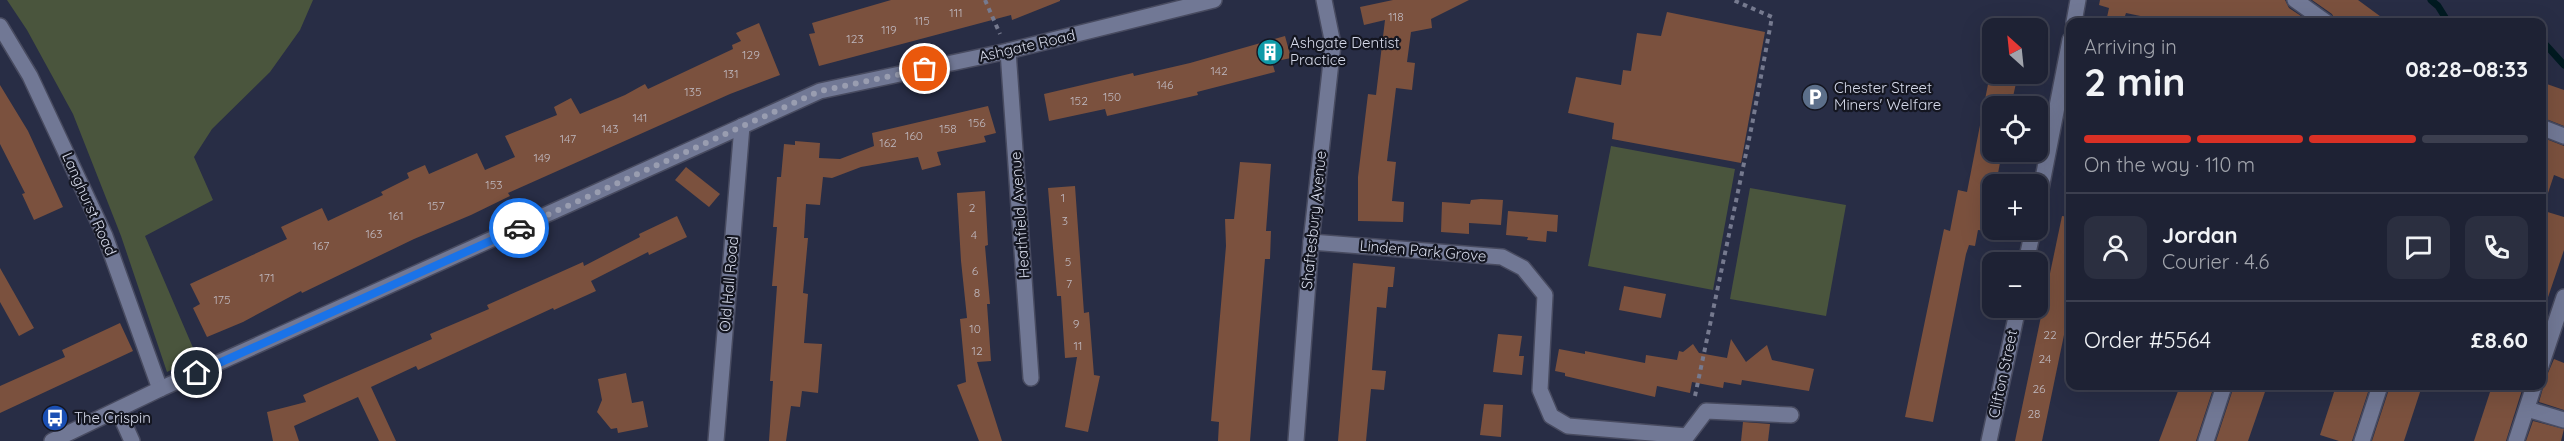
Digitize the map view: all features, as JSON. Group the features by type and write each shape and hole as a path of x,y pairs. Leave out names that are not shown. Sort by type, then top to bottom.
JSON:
{"street":[{"name":"Ashgate Road","path":"52,441 160,389 820,91 1008,51 1214,0"},
{"name":"Shaftesbury Avenue","path":"1296,441 1311,242 1333,44 1324,0"},
{"path":"2075,18 2078,0"},
{"path":"2295,0 2320,18"},
{"name":"Langhurst Road","path":"0,26 30,76 105,236 160,389"},
{"name":"Heathfield Avenue","path":"1008,51 1031,378"},
{"path":"2044,174 2066,60"},
{"name":"Old Hall Road","path":"716,441 742,126"},
{"path":"2546,129 2564,136"},
{"name":"Linden Park Grove","path":"1311,242 1502,257 1523,268 1545,295 1540,390 1551,416 1568,426 1687,436 1706,411 1791,415"},
{"path":"2546,351 2564,297"},
{"name":"Clifton Street","path":"1989,441 2016,318"},
{"path":"2206,441 2223,390"},
{"path":"2362,441 2379,390"},
{"path":"2516,441 2534,390"},
{"path":"2527,409 2564,420"},
{"path":"118,410 132,441"}],"path":[{"path":"985,0 1008,51"},
{"path":"1694,401 1752,125 1772,17 1732,0"}],"green space":[{"path":"7,0 313,0 300,30 270,72 212,129 194,157 213,200 145,236 197,357 167,372 121,236 73,114 27,30"},
{"path":"1611,146 1735,169 1713,290 1588,266"},
{"path":"1750,188 1846,205 1826,316 1730,299"}],"building":[{"path":"891,0 1060,1 1012,20 1011,15 819,66 809,34 815,33 812,23"},
{"path":"1393,0 1469,0 1431,19 1432,28 1411,32 1407,62 1415,63 1412,90 1396,88 1387,161 1396,162 1392,201 1404,202 1403,222 1358,221 1358,177 1368,94 1376,95 1385,20 1364,25 1360,7"},
{"path":"2100,0 2285,0 2289,8 2304,18 2150,18 2126,13 2124,18 2107,18 2109,8 2099,5"},
{"path":"2312,0 2358,0 2383,18 2334,18 2332,14"},
{"path":"1667,12 1765,32 1741,163 1612,139 1614,123 1568,113 1576,77 1621,85 1623,70 1631,71 1637,33 1661,36"},
{"path":"759,23 780,75 730,94 508,193 510,196 471,215 414,239 302,293 301,291 243,322 207,337 193,308 200,304 190,284 287,239 281,227 322,208 328,221 383,195 381,192 409,178 407,173 425,165 429,174 477,153 485,170 515,157 505,136 557,115 554,107 571,98 580,114 645,84 648,89 733,49 732,45 741,41 736,33"},
{"path":"1285,36 1291,58 1272,62 1275,72 1197,92 1198,95 1107,116 1105,109 1049,121 1044,94 1133,73 1134,76 1190,63"},
{"path":"1988,84 2016,84 2013,96 1986,96"},
{"path":"2546,84 2564,90 2564,126 2546,119"},
{"path":"0,85 28,131 63,207 34,220 22,194 25,193 0,144"},
{"path":"988,106 996,133 984,136 986,142 937,152 941,165 922,170 918,157 861,167 832,178 823,177 820,205 806,204 804,238 808,238 803,293 808,294 804,343 822,344 818,393 802,391 800,407 791,406 786,441 769,441 773,381 770,381 777,286 772,286 777,227 773,227 777,177 781,177 784,144 795,145 795,141 820,143 819,158 840,159 874,146 872,133"},
{"path":"1982,115 1982,162 2000,162 1998,174 1982,174 1982,230 1978,230 1975,246 1969,245 1966,254 1933,422 1905,417 1944,229 1950,231 1958,190 1967,192"},
{"path":"2546,139 2564,146 2564,179 2554,175 2546,199"},
{"path":"1240,162 1271,164 1266,231 1271,231 1270,259 1265,259 1250,441 1218,441 1219,422 1211,421 1226,246 1225,219 1234,219"},
{"path":"686,167 720,194 709,207 675,180"},
{"path":"1075,186 1084,313 1089,312 1094,375 1100,376 1088,432 1065,427 1077,357 1065,358 1061,296 1057,296 1048,188"},
{"path":"985,191 988,245 985,246 990,304 987,304 991,361 977,362 1002,441 979,441 957,385 966,382 960,319 967,318 957,193"},
{"path":"1471,200 1503,200 1501,225 1469,223 1469,234 1441,232 1442,202 1470,204"},
{"path":"1508,211 1558,215 1557,232 1547,231 1546,242 1527,240 1528,237 1506,235"},
{"path":"2546,212 2564,217 2564,250 2546,303"},
{"path":"677,216 687,237 649,255 648,252 591,281 596,291 554,310 553,308 418,370 416,366 371,387 396,441 379,441 358,397 294,426 299,441 273,441 267,412 306,402 303,395 432,339 430,334 489,309 487,305 583,262 584,266 640,237 639,234"},
{"path":"2062,216 2066,216 2066,325 2042,441 2015,441 2041,318 2048,318 2048,283"},
{"path":"1353,263 1395,267 1393,287 1388,287 1386,308 1377,307 1372,370 1386,371 1384,390 1371,389 1366,441 1338,441"},
{"path":"0,268 34,328 19,336 0,302"},
{"path":"1624,286 1666,294 1661,318 1619,310"},
{"path":"120,323 133,351 0,413 0,386 65,357 62,350"},
{"path":"1498,334 1522,336 1519,356 1524,356 1522,375 1493,372"},
{"path":"1731,339 1746,362 1767,345 1772,360 1814,369 1809,391 1742,380 1741,385 1724,382 1723,388 1692,382 1690,393 1657,386 1655,397 1565,376 1565,373 1555,371 1559,349 1585,354 1585,351 1645,363 1646,355 1677,360 1679,351 1683,352 1693,344 1699,353 1727,358"},
{"path":"2554,359 2564,363 2564,410 2539,402 2542,390 2546,390 2546,374"},
{"path":"626,373 632,403 643,401 648,427 618,433 617,428 611,429 597,412 602,400 598,379"},
{"path":"2178,390 2213,390 2196,441 2159,441"},
{"path":"2233,390 2266,390 2248,441 2216,441"},
{"path":"2335,390 2369,390 2352,441 2339,441 2320,435"},
{"path":"2389,390 2421,390 2404,441 2372,441"},
{"path":"2491,390 2522,390 2506,441 2474,441"},
{"path":"1484,404 1503,405 1501,437 1480,435"},
{"path":"2533,421 2564,429 2561,441 2526,441"},
{"path":"1743,422 1770,424 1768,441 1741,441"}],"waterway":[{"path":"2431,0 2446,18"},
{"path":"2546,45 2564,65"}],"way so far":[{"path":"519,228 820,91 925,69"}],"place":[{"name":"Ashgate Dentist Practice","path":"1270,52"},
{"name":"Chester Street Miners' Welfare","path":"1815,97"},
{"name":"The Crispin","path":"55,418"}],"route":[{"path":"197,373 519,228"}]}
